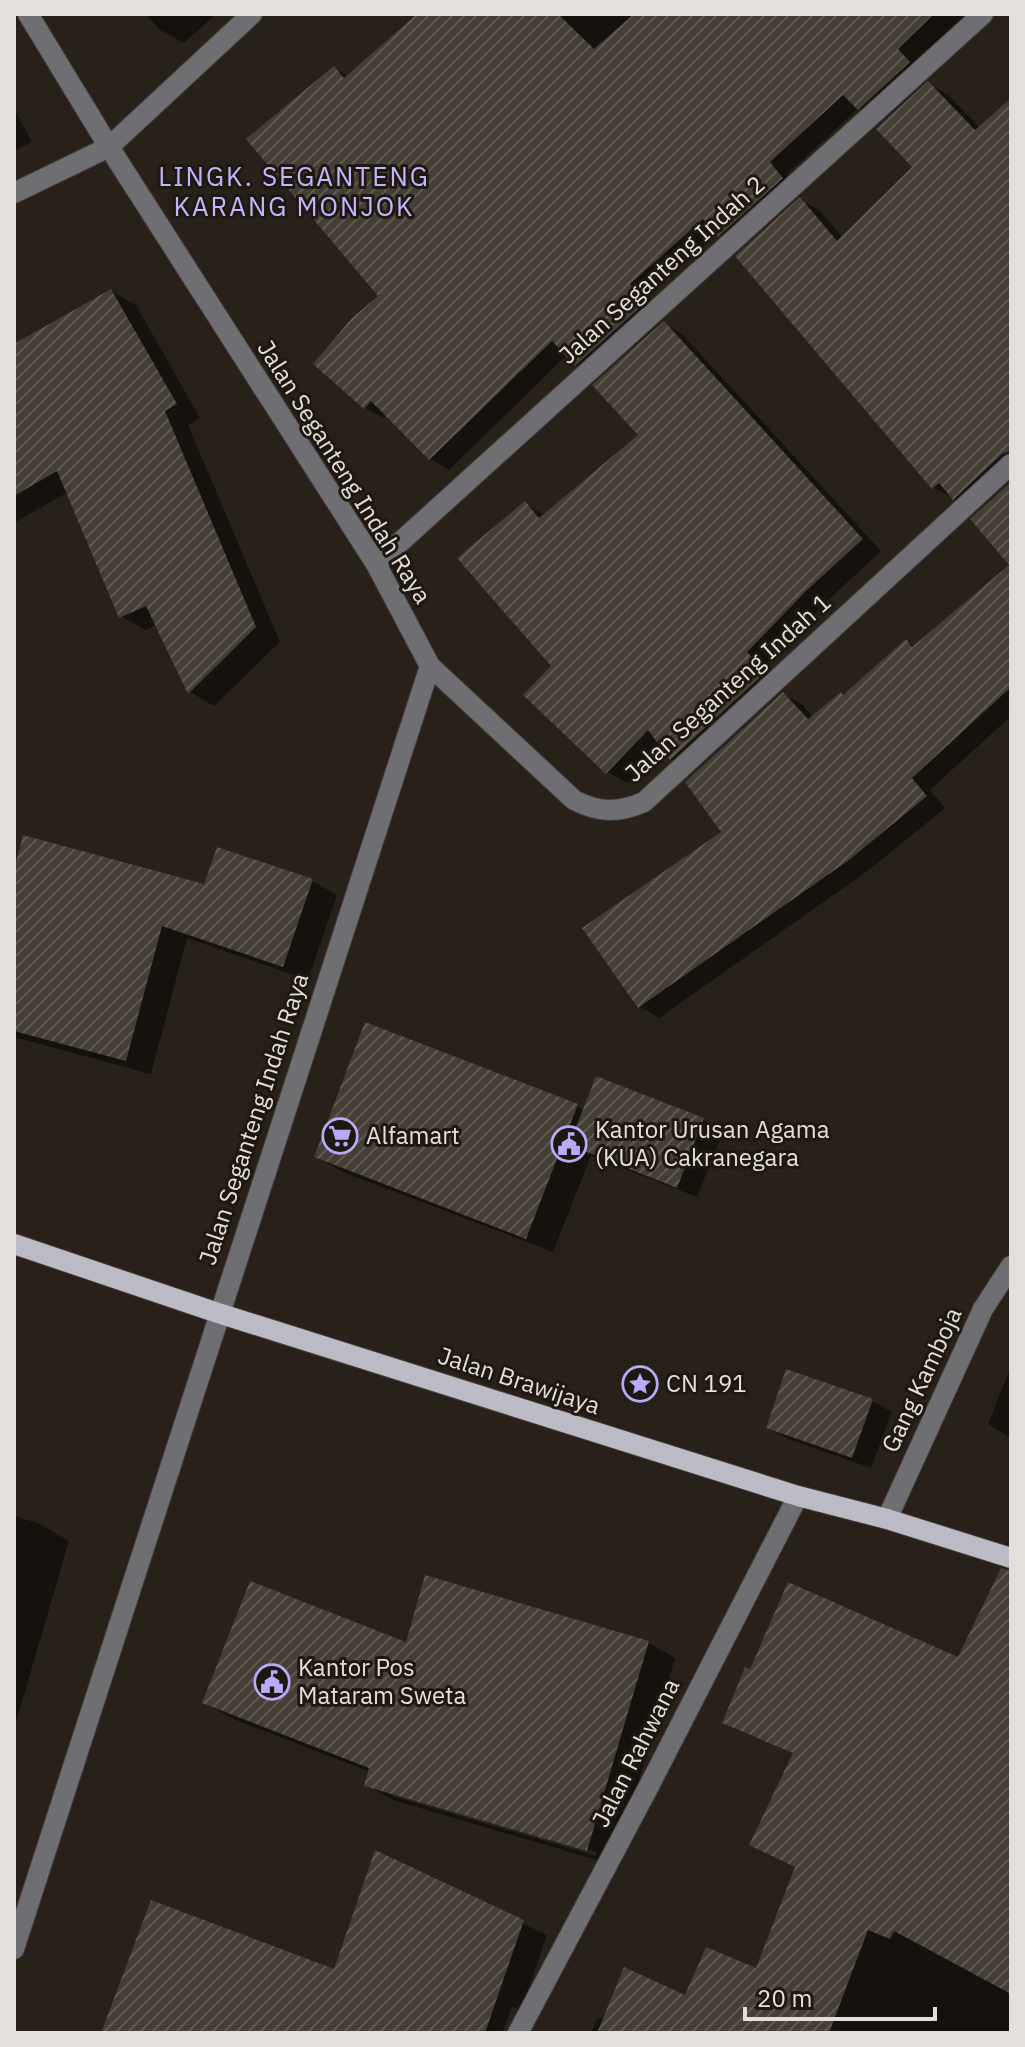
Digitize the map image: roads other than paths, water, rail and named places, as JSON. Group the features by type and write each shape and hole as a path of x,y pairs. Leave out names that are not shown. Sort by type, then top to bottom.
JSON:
{"main road":[{"name":"Jalan Brawijaya","path":"14,1245 218,1313 798,1496 887,1519 1011,1558"}],"street":[{"name":"Jalan Seganteng Indah Raya","path":"14,1949 430,666 376,564 109,147 28,14"},
{"path":"14,193 109,147 252,14"},
{"name":"Jalan Seganteng Indah 2","path":"376,564 983,14"},
{"name":"Jalan Seganteng Indah 1","path":"430,666 574,800 603,811 634,807 644,802 1011,464"},
{"name":"Gang Kamboja","path":"887,1519 983,1309 1011,1266"},
{"name":"Jalan Rahwana","path":"518,2033 657,1772 798,1496"}],"place":[{"name":"Alfamart","path":"340,1136"},
{"name":"Kantor Urusan Agama (KUA) Cakranegara","path":"569,1144"},
{"name":"CN 191","path":"640,1384"},
{"name":"Kantor Pos Mataram Sweta","path":"272,1682"}],"district":[{"name":"LINGK. SEGANTENG KARANG MONJOK","path":"294,192"}]}
